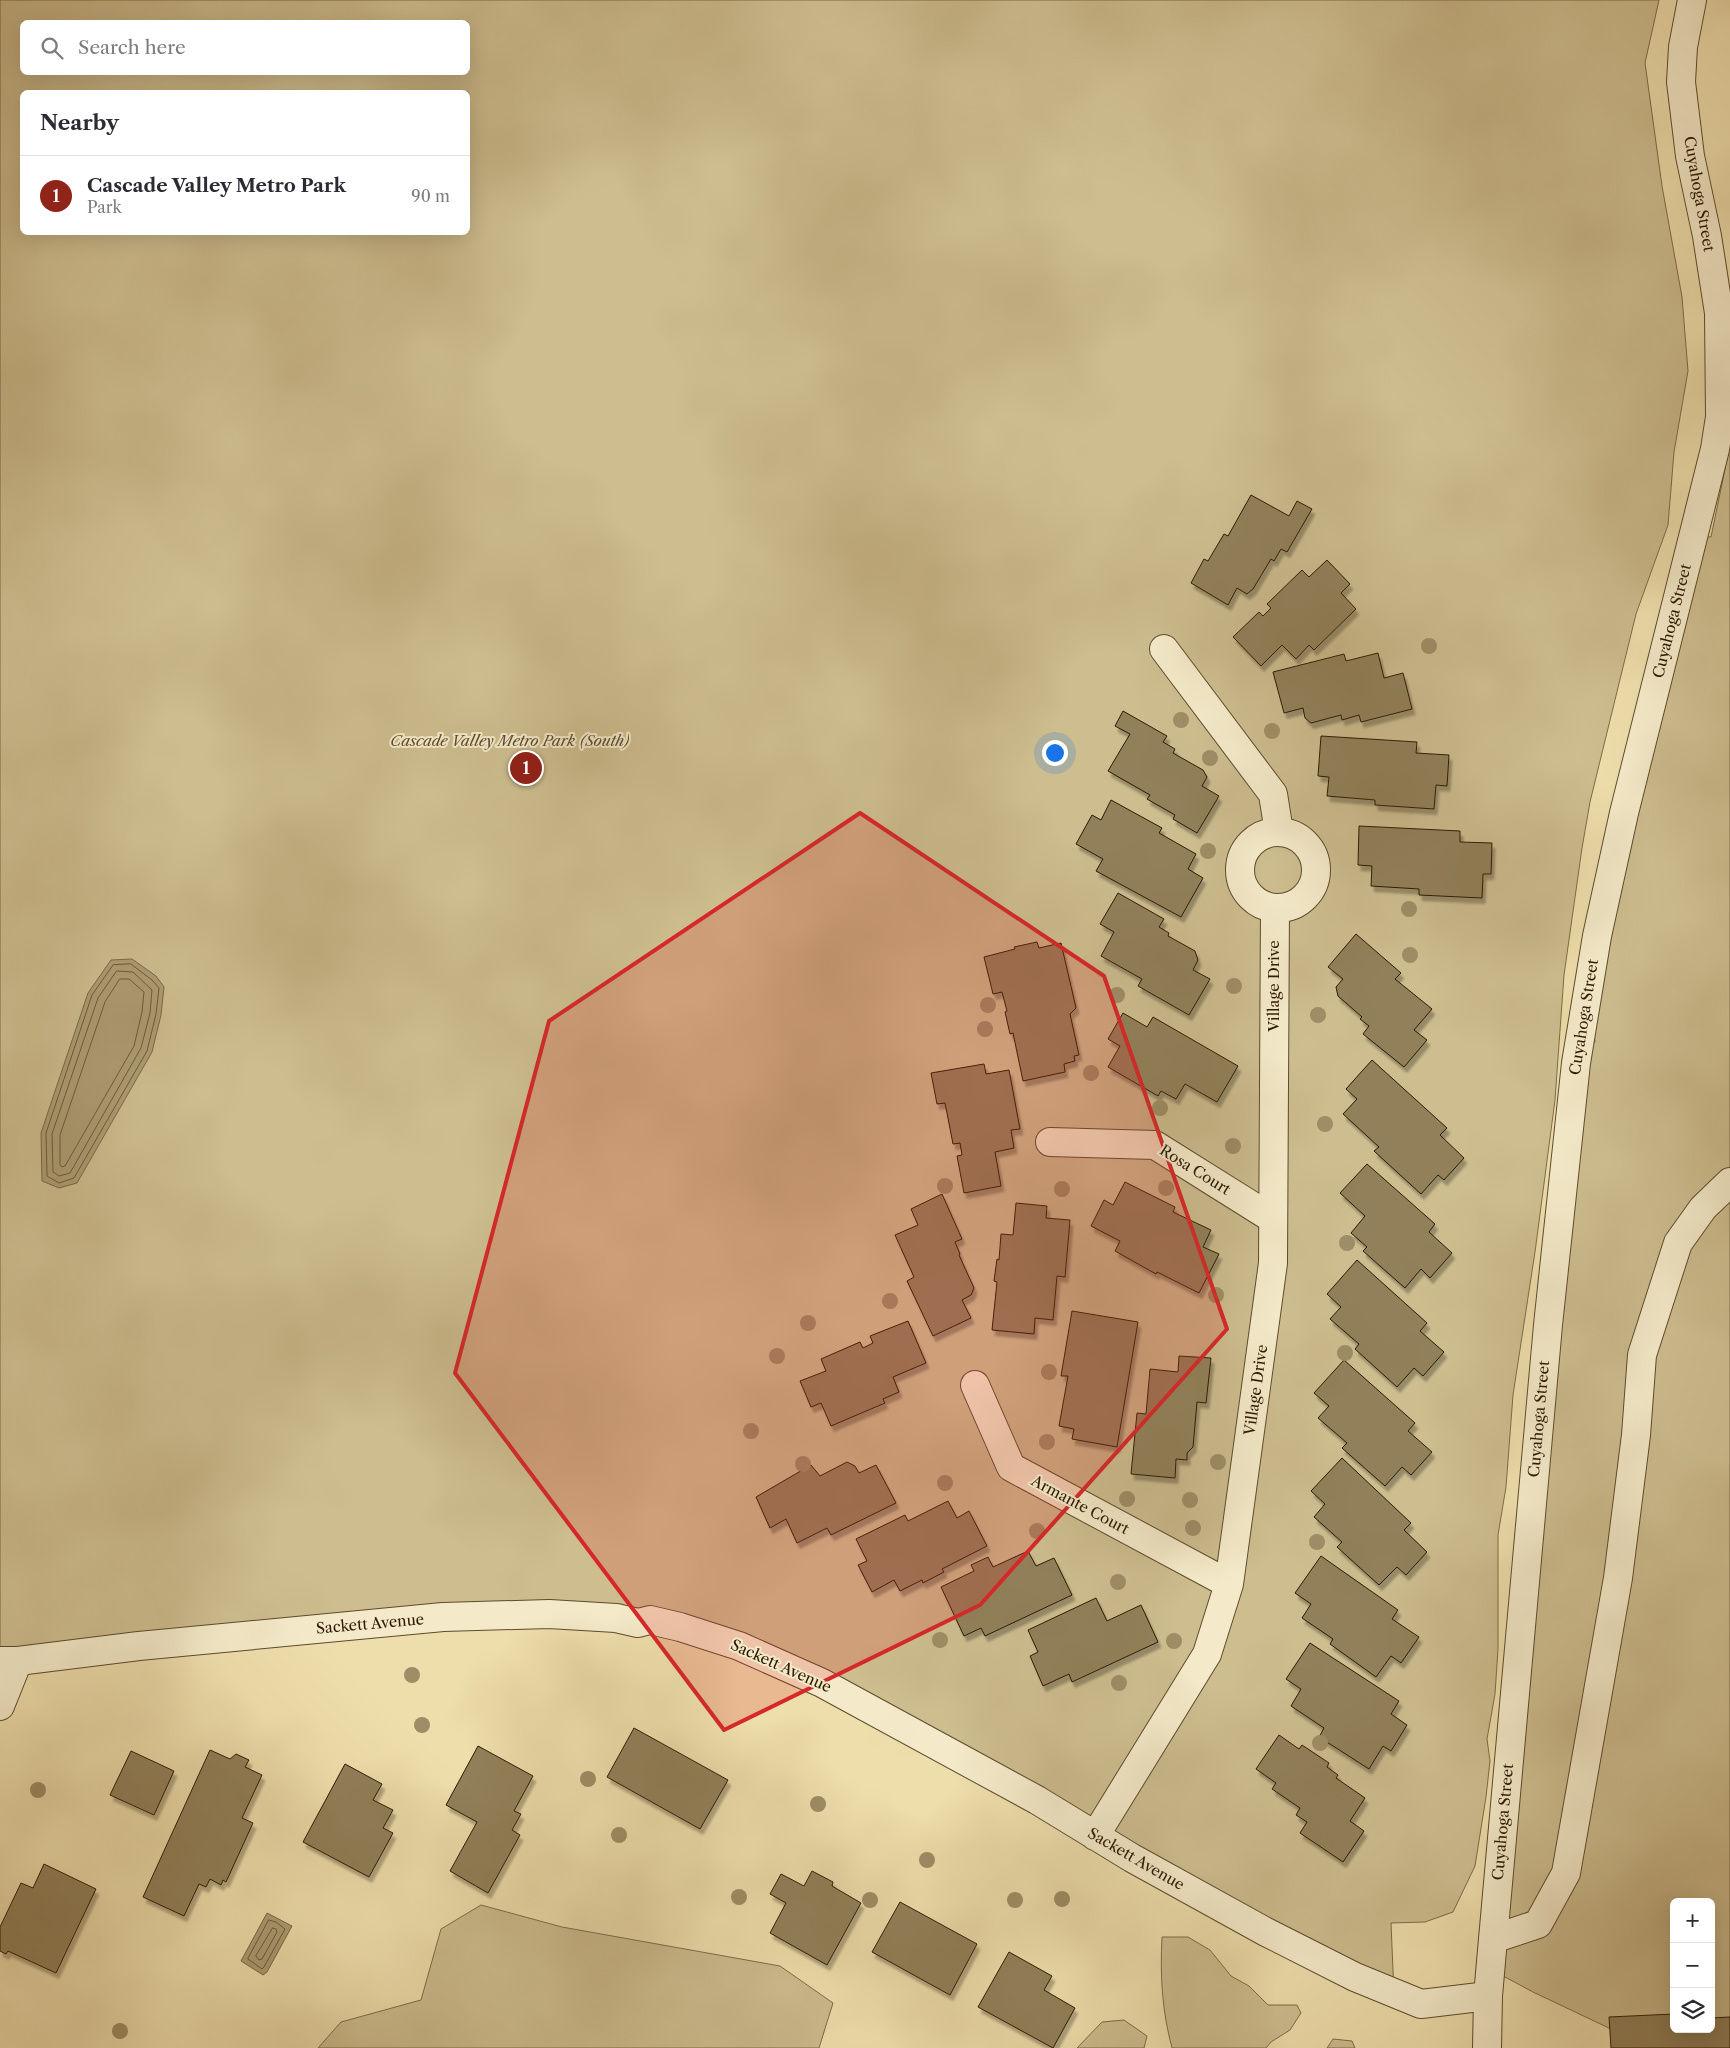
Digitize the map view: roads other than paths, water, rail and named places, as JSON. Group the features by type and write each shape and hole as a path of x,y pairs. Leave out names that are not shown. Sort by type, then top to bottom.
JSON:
{"street":[{"name":"Cuyahoga Street","path":"1488,2048 1488,1996 1493,1939 1548,1324 1576,1063 1597,936 1624,813 1715,449 1720,417 1719,313 1707,236 1690,156 1681,82 1683,47 1692,0"},
{"path":"1164,649 1273,794 1279,832"},
{"path":"1279,832 1292,835 1303,841 1311,850 1316,861 1317,872 1314,884 1308,895 1299,903 1288,908 1262,905 1244,887 1240,874 1241,862 1250,845 1266,834 1279,832"},
{"name":"Village Drive","path":"1095,1836 1206,1654 1229,1584 1273,1263 1275,908"},
{"name":"Rosa Court","path":"1050,1142 1155,1145 1273,1219"},
{"path":"1493,1939 1538,1924 1566,1873 1618,1578 1636,1435 1642,1355 1678,1243 1703,1208 1730,1182"},
{"name":"Armante Court","path":"975,1385 1011,1467 1229,1584"},
{"name":"Sackett Avenue","path":"9,1661 148,1645 443,1617 549,1614 616,1618 638,1623 650,1620 680,1627 739,1646 822,1683 1037,1800 1095,1836 1266,1932 1355,1977 1421,2004 1488,1996"},
{"path":"0,1706 9,1661"}],"water":[{"path":"132,959 156,976 164,987 161,1015 152,1052 77,1183 59,1188 42,1181 41,1133 88,993 111,960"},
{"path":"267,1913 292,1926 267,1972 263,1975 241,1961"}],"place":[{"name":"Cascade Valley Metro Park","path":"526,768"}],"park label":[{"name":"Cascade Valley Metro Park (South)","path":"510,741"}]}
